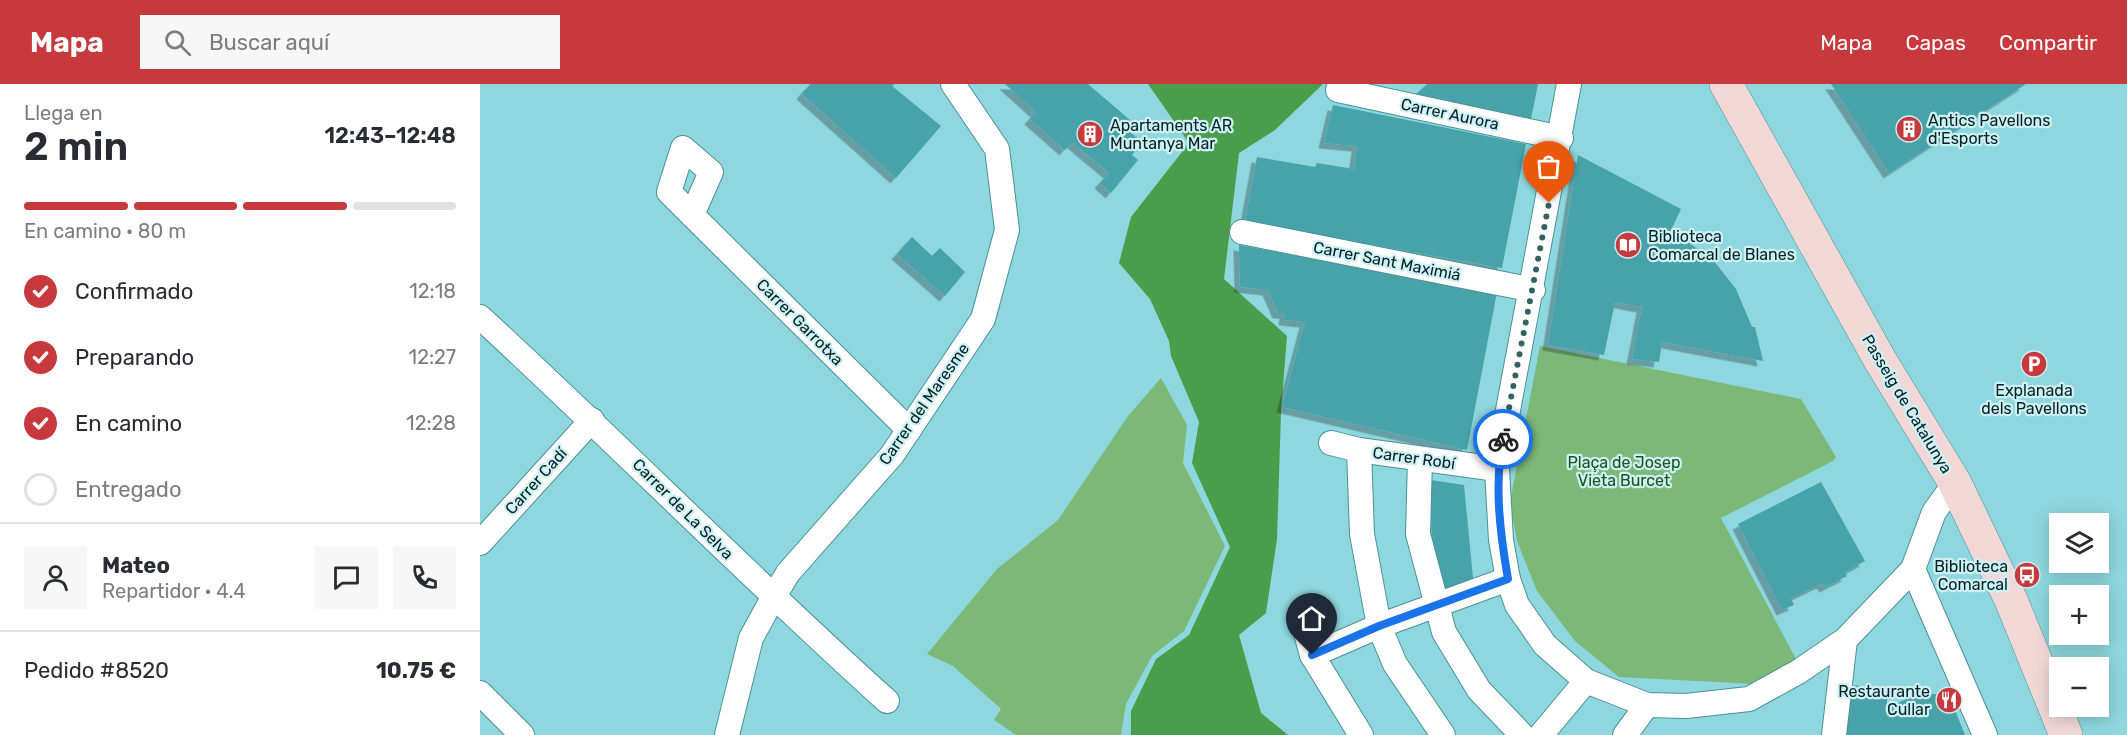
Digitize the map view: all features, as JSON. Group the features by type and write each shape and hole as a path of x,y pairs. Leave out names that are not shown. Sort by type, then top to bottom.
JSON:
{"street":[{"name":"Carrer del Maresme","path":"727,735 751,638 788,573 892,455 982,320 1007,230 997,149 953,84"},
{"path":"1569,84 1533,290 1497,469 1502,540 1508,579 1517,605 1545,645 1586,681 1647,705 1686,706 1749,699 1798,672 1845,640 1913,569 1934,512 1955,483"},
{"name":"Passeig de Catalunya","path":"1726,84 1880,360 1955,483 2011,600 2066,735"},
{"name":"Carrer Aurora","path":"1338,90 1561,138"},
{"name":"Carrer Garrotxa","path":"692,214 909,430"},
{"name":"Carrer Sant Maximiá","path":"1242,232 1533,290"},
{"name":"Carrer de La Selva","path":"480,317 592,420 773,598 887,701"},
{"name":"Carrer Cadí","path":"480,543 592,420"},
{"name":"Carrer Robí","path":"1331,443 1359,450 1497,469"},
{"path":"1359,450 1362,534 1379,626 1395,664 1443,735"},
{"path":"1420,459 1419,534 1444,632 1479,690 1522,735"},
{"path":"1913,569 1984,735"},
{"path":"1312,655 1379,626 1508,579"},
{"path":"1303,622 1312,655 1361,735"},
{"path":"1834,735 1845,640"},
{"path":"1541,735 1586,681"},
{"path":"480,693 522,735"},
{"path":"1625,735 1647,705"}],"green space":[{"path":"1148,84 1323,84 1275,130 1239,153 1224,279 1287,336 1281,412 1277,539 1266,613 1239,635 1261,713 1288,735 1131,735 1131,711 1156,659 1189,635 1230,547 1192,463 1199,422 1171,356 1169,341 1150,299 1119,263 1131,217 1189,143"},
{"name":"Plaça de Josep Vieta Burcet","path":"1540,346 1801,399 1836,457 1833,461 1721,518 1797,661 1755,684 1619,677 1575,641 1537,591 1517,541 1510,502"},
{"path":"1161,378 1187,425 1183,463 1225,546 1184,631 1152,656 1126,704 1121,735 1016,735 994,720 1001,709 953,666 927,654 997,569 1058,520 1128,416"}],"building":[{"path":"810,84 894,84 892,86 941,126 896,178 802,94"},
{"name":"Apartaments AR Muntanya Mar","path":"1005,84 1088,84 1130,120 1124,127 1142,142 1132,155 1138,160 1111,193 1100,183 1109,173 1072,142 1065,150 1030,119 1036,112"},
{"path":"1427,84 1538,84 1531,119 1413,97"},
{"name":"Antics Pavellons d'Esports","path":"1831,84 2026,84 1889,173"},
{"path":"1333,105 1526,144 1502,268 1245,222 1257,157 1315,167 1317,163 1354,169 1357,146 1324,143"},
{"name":"Biblioteca Comarcal de Blanes","path":"1578,155 1681,209 1671,230 1713,260 1736,289 1752,327 1755,327 1763,361 1662,342 1659,362 1632,359 1642,307 1615,302 1604,355 1548,345"},
{"path":"912,237 932,256 940,248 965,272 945,296 897,254"},
{"path":"1239,245 1497,292 1467,450 1282,407 1305,322 1284,320 1285,313 1278,313 1268,290 1240,287"},
{"path":"1431,480 1464,485 1473,578 1443,590 1432,543"},
{"path":"1821,482 1865,561 1845,572 1847,576 1825,587 1822,583 1791,598 1794,605 1782,610 1738,524"},
{"path":"1852,685 1887,689 1887,709 1917,693 1949,695 1965,735 1846,735"}],"way so far":[{"path":"1503,439 1549,203"}],"place":[{"name":"Antics Pavellons d'Esports","path":"1909,129"},
{"name":"Apartaments AR Muntanya Mar","path":"1090,134"},
{"name":"Biblioteca Comarcal de Blanes","path":"1628,245"},
{"name":"Explanada dels Pavellons","path":"2034,364"},
{"name":"Biblioteca Comarcal","path":"2027,575"},
{"name":"Restaurante Cullar","path":"1949,700"}],"route":[{"path":"1312,655 1379,626 1508,579 1502,540 1497,469 1503,439"}]}
